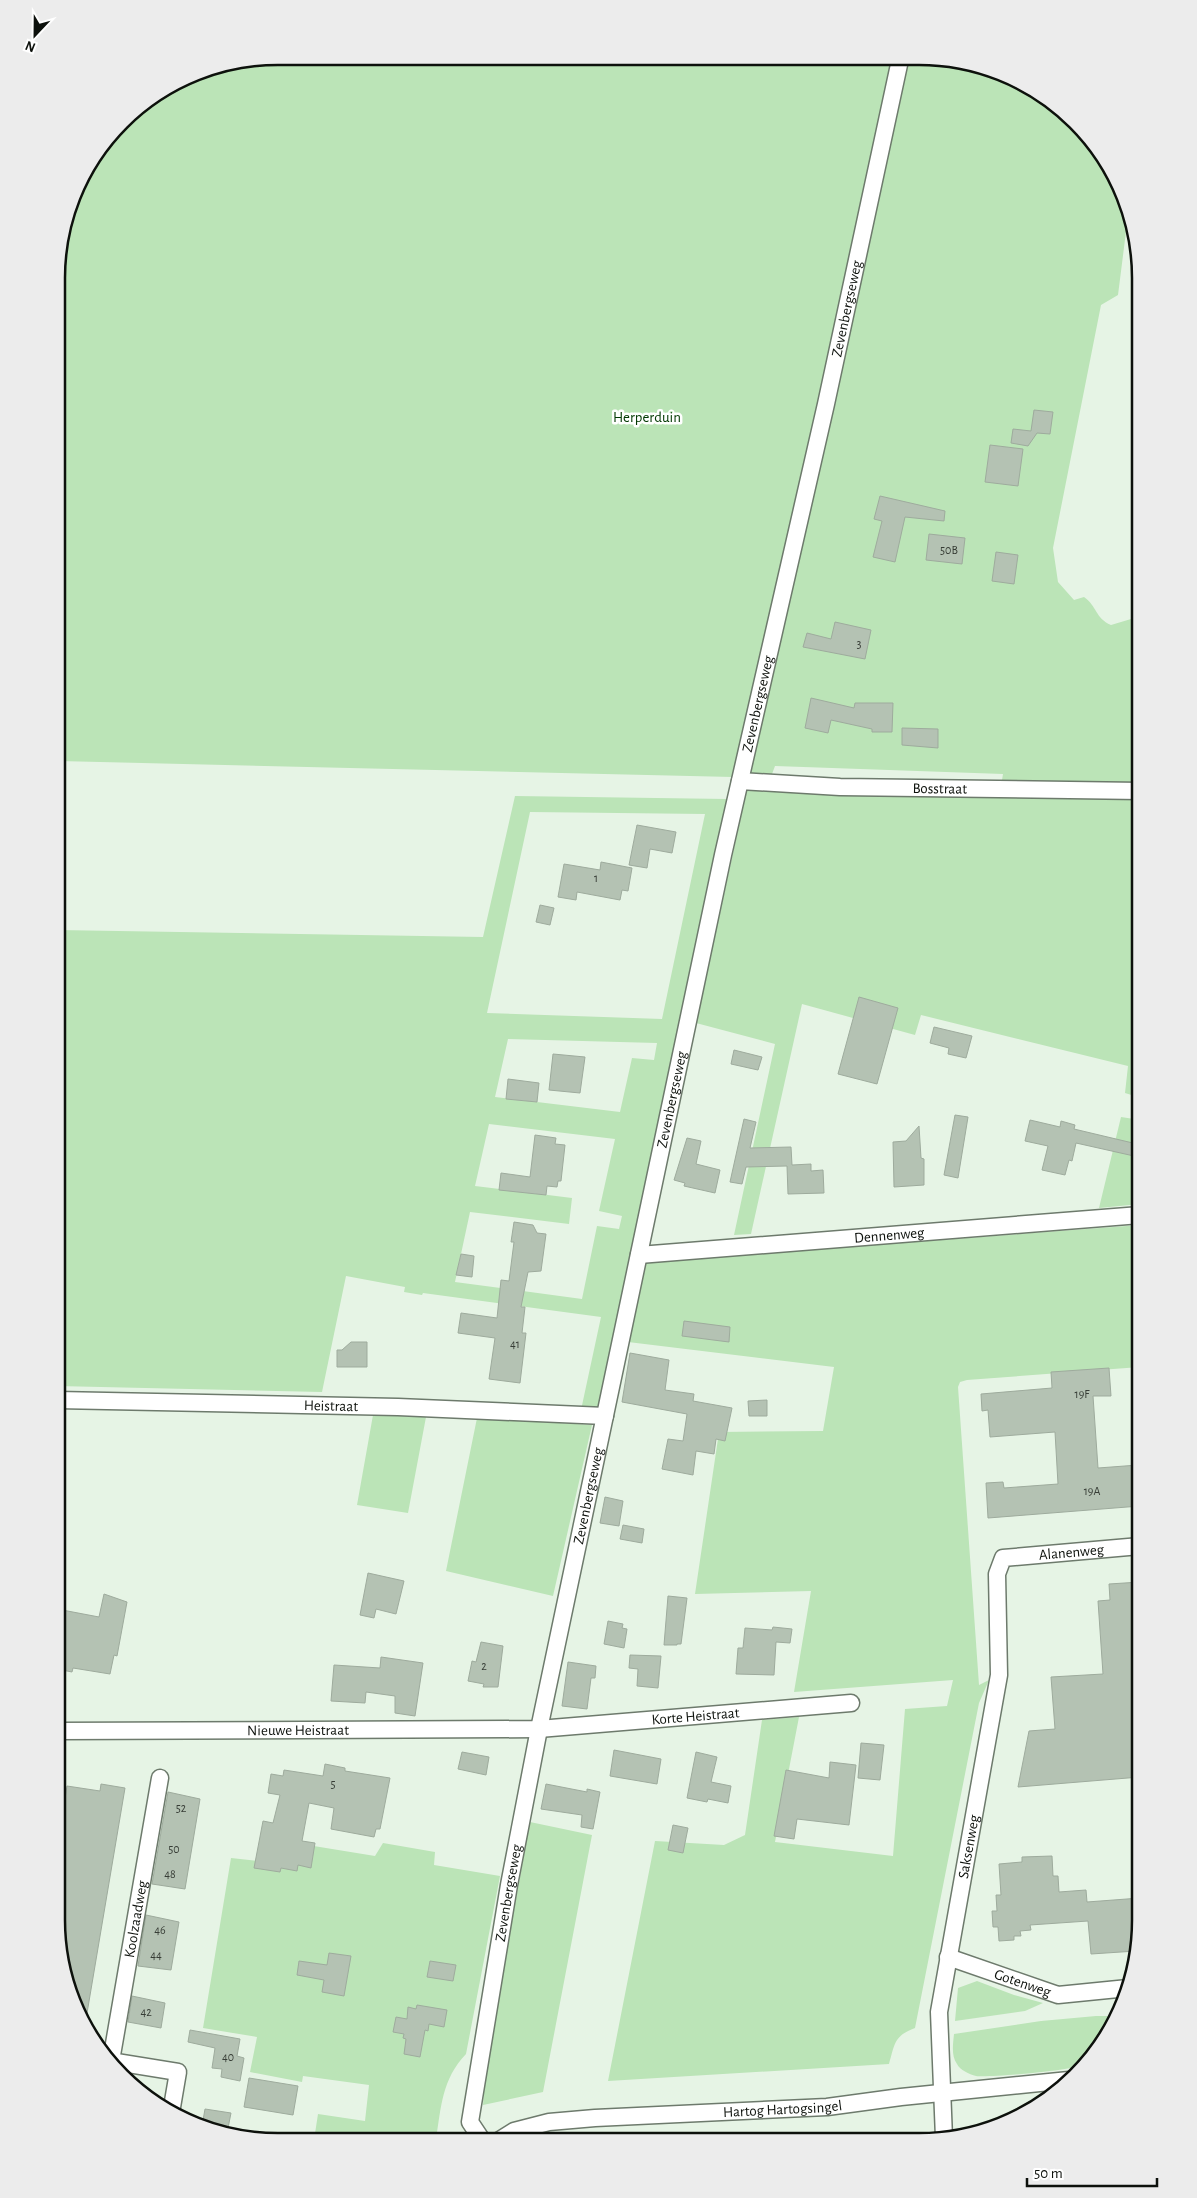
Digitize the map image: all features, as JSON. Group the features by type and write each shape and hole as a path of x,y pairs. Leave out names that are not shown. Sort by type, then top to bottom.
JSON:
{"street":[{"name":"Zevenbergseweg","path":"477,2133 470,2122 509,1885 539,1729 740,781 826,404 899,65"},
{"name":"Bosstraat","path":"740,781 840,787 1132,791"},
{"name":"Dennenweg","path":"639,1255 1132,1216"},
{"name":"Heistraat","path":"65,1400 398,1407 605,1416"},
{"name":"Alanenweg","path":"1003,1558 1132,1547"},
{"name":"Saksenweg","path":"944,2131 939,2012 999,1676 997,1574 1003,1558"},
{"name":"Korte Heistraat","path":"539,1729 851,1703"},
{"name":"Nieuwe Heistraat","path":"65,1731 539,1729"},
{"name":"Koolzaadweg","path":"111,2053 160,1778"},
{"name":"Gotenweg","path":"948,1957 1058,1995 1121,1989"},
{"name":"Koolzaadweg","path":"121,2063 178,2072 172,2104"},
{"name":"Hartog Hartogsingel","path":"510,2133 549,2122 595,2118 827,2107 1058,2081"}],"green space":[{"name":"Herperduin","path":"264,65 933,65 974,72 1013,87 1049,109 1088,148 1110,184 1121,210 1126,229 1118,295 1101,305 1053,548 1058,582 1074,600 1084,597 1102,619 1111,625 1132,619 1132,783 1002,780 1003,774 775,766 772,774 751,773 753,765 736,764 733,777 65,761 65,264 72,223 87,184 109,148 148,109 184,87 210,76"},
{"path":"747,789 1132,799 1132,1095 1125,1093 1128,1066 921,1015 915,1035 802,1004 751,1234 734,1235 775,1044 696,1023"},
{"path":"515,796 727,799 598,1411 581,1410 601,1317 423,1293 422,1295 404,1292 405,1287 346,1276 322,1392 65,1386 65,930 483,937","holes":["530,812 705,814 662,1019 487,1013","508,1039 657,1043 654,1060 632,1058 620,1112 495,1097","489,1124 615,1139 599,1211 622,1216 619,1229 597,1226 582,1299 455,1282 470,1212 569,1224 572,1198 475,1186"]},
{"path":"1121,1117 1132,1119 1132,1205 1099,1208"},
{"path":"1132,1226 1132,1368 967,1380 960,1382 958,1387 979,1685 989,1680 979,1703 915,2028 903,2034 896,2041 889,2064 608,2081 655,1841 724,1845 745,1835 762,1720 799,1717 775,1842 893,1856 905,1709 947,1706 953,1680 794,1692 811,1591 695,1594 719,1432 823,1431 834,1367 628,1342 646,1262"},
{"path":"373,1415 426,1417 408,1513 357,1505"},
{"path":"477,1418 592,1425 553,1596 446,1571"},
{"path":"530,1822 592,1835 543,2092 483,2105 486,2065"},
{"path":"283,1841 375,1856 383,1843 435,1852 434,1865 500,1876 466,2054 447,2083 441,2105 437,2133 315,2133 318,2114 365,2121 369,2085 303,2076 302,2082 250,2072 257,2037 203,2028 231,1858 275,1863"},
{"path":"977,1981 1014,1995 1043,2003 1025,2011 955,2021 958,1988"},
{"path":"1109,2016 1088,2050 1071,2068 1033,2073 976,2076 960,2068 955,2061 953,2050 954,2034 1041,2021"}],"building":[{"path":"1034,410 1053,412 1050,434 1037,433 1028,446 1011,443 1013,429 1031,431"},
{"path":"990,445 1023,449 1018,486 985,482"},
{"path":"880,496 945,511 944,521 905,517 895,562 873,557 882,521 874,519"},
{"path":"929,534 965,538 962,564 926,560"},
{"path":"996,552 1018,555 1014,584 992,581"},
{"path":"835,622 871,630 865,659 803,647 807,633 831,639"},
{"path":"811,698 854,708 855,703 893,703 892,732 872,732 872,729 831,720 828,733 805,728"},
{"path":"902,728 938,729 938,748 902,745"},
{"path":"637,825 676,832 672,853 650,849 647,868 629,865"},
{"path":"601,862 632,868 628,891 622,890 620,900 577,892 576,900 558,897 564,864 600,870"},
{"path":"540,905 554,908 550,925 536,922"},
{"path":"859,997 898,1008 877,1084 838,1074"},
{"path":"934,1027 972,1036 966,1058 948,1054 949,1048 930,1043"},
{"path":"734,1050 762,1057 758,1070 731,1064"},
{"path":"553,1054 585,1057 580,1093 549,1090"},
{"path":"508,1079 539,1083 537,1102 506,1099"},
{"path":"955,1115 968,1117 958,1178 944,1175"},
{"path":"744,1119 756,1122 750,1148 791,1147 792,1165 811,1164 811,1171 823,1170 824,1193 788,1194 787,1166 746,1167 742,1184 730,1182"},
{"path":"1030,1120 1060,1127 1061,1121 1075,1125 1074,1129 1132,1143 1132,1156 1076,1143 1072,1161 1069,1160 1065,1175 1042,1170 1048,1146 1025,1141"},
{"path":"919,1126 921,1158 924,1159 924,1185 894,1187 893,1142 906,1141"},
{"path":"535,1135 556,1138 555,1144 565,1145 561,1181 558,1181 557,1187 547,1186 546,1195 499,1190 501,1173 530,1177"},
{"path":"687,1138 701,1141 696,1164 720,1170 715,1193 684,1186 685,1183 674,1180"},
{"path":"514,1222 533,1225 537,1233 546,1234 541,1271 528,1272 521,1307 525,1307 522,1333 526,1333 520,1383 489,1379 495,1338 458,1333 461,1313 497,1318 501,1280 509,1281 514,1242 511,1242"},
{"path":"461,1254 474,1256 472,1277 456,1275"},
{"path":"684,1321 730,1327 729,1342 682,1336"},
{"path":"351,1342 367,1342 367,1367 337,1367 337,1350 342,1350"},
{"path":"630,1353 669,1360 665,1390 694,1394 693,1401 732,1408 725,1441 716,1439 714,1454 696,1451 693,1475 662,1469 668,1439 683,1441 687,1414 622,1402"},
{"path":"1109,1368 1111,1396 1093,1396 1098,1468 1132,1465 1132,1507 988,1518 986,1483 1003,1482 1004,1488 1058,1484 1055,1432 990,1437 988,1410 982,1411 981,1394 1052,1388 1051,1372"},
{"path":"767,1400 767,1416 749,1416 748,1401"},
{"path":"605,1497 623,1501 619,1526 600,1523"},
{"path":"623,1525 644,1529 642,1543 620,1539"},
{"path":"368,1573 404,1581 396,1614 376,1609 374,1618 360,1615"},
{"path":"1132,1583 1132,1778 1018,1787 1029,1731 1055,1729 1051,1677 1103,1674 1098,1601 1110,1600 1109,1584"},
{"path":"104,1594 127,1602 117,1656 114,1655 110,1674 73,1668 72,1672 65,1671 65,1611 99,1617"},
{"path":"668,1596 687,1598 681,1644 677,1645 664,1645"},
{"path":"608,1621 623,1624 622,1628 627,1629 624,1648 604,1644"},
{"path":"773,1627 792,1629 790,1643 776,1642 774,1675 736,1674 738,1648 743,1648 745,1628 772,1630"},
{"path":"481,1642 503,1646 498,1687 483,1687 484,1684 468,1681 472,1661 476,1662"},
{"path":"630,1655 661,1656 658,1688 637,1686 638,1669 629,1668"},
{"path":"381,1657 423,1663 415,1716 395,1713 395,1696 366,1692 365,1703 331,1701 334,1665 380,1668"},
{"path":"568,1662 596,1666 595,1678 591,1678 587,1709 562,1706"},
{"path":"861,1743 884,1745 880,1780 858,1778"},
{"path":"614,1750 661,1759 657,1784 610,1776"},
{"path":"462,1752 489,1757 486,1775 458,1769"},
{"path":"696,1752 717,1757 711,1782 731,1786 728,1803 708,1799 707,1802 687,1798"},
{"path":"830,1762 856,1765 849,1825 797,1819 794,1839 774,1836 786,1770 829,1778"},
{"path":"325,1764 345,1768 345,1771 390,1778 380,1829 376,1829 374,1837 331,1829 334,1808 309,1803 302,1841 315,1843 311,1868 298,1865 297,1871 281,1868 280,1872 254,1868 263,1821 273,1823 280,1795 268,1793 271,1774 283,1776 284,1770 323,1776"},
{"path":"101,1784 125,1788 87,2014 72,1975 65,1934 65,1798 67,1786 100,1791"},
{"path":"546,1784 587,1792 587,1789 600,1792 593,1829 581,1827 582,1815 541,1809"},
{"path":"168,1792 200,1799 185,1889 152,1884"},
{"path":"673,1825 688,1828 683,1853 668,1850"},
{"path":"1052,1856 1053,1876 1058,1876 1059,1892 1086,1890 1087,1902 1132,1899 1132,1934 1129,1951 1091,1954 1088,1921 1030,1925 1031,1930 1020,1931 1021,1936 1014,1936 1014,1940 999,1941 998,1927 993,1927 992,1911 997,1911 996,1895 1001,1895 999,1864 1022,1862 1022,1857"},
{"path":"146,1915 179,1922 171,1970 138,1966"},
{"path":"329,1953 351,1956 344,1996 322,1992 324,1980 297,1975 299,1961 327,1965"},
{"path":"430,1961 456,1965 453,1981 427,1977"},
{"path":"132,1996 165,2003 161,2028 128,2022"},
{"path":"417,2005 447,2010 444,2027 429,2024 428,2031 425,2030 420,2057 404,2054 406,2039 403,2038 404,2034 393,2032 396,2017 407,2019 408,2007 416,2009"},
{"path":"190,2030 240,2039 237,2056 244,2058 240,2081 221,2077 222,2069 212,2068 215,2048 188,2042"},
{"path":"249,2078 298,2086 293,2115 244,2107"},
{"path":"205,2109 231,2113 228,2127 203,2119"}]}
